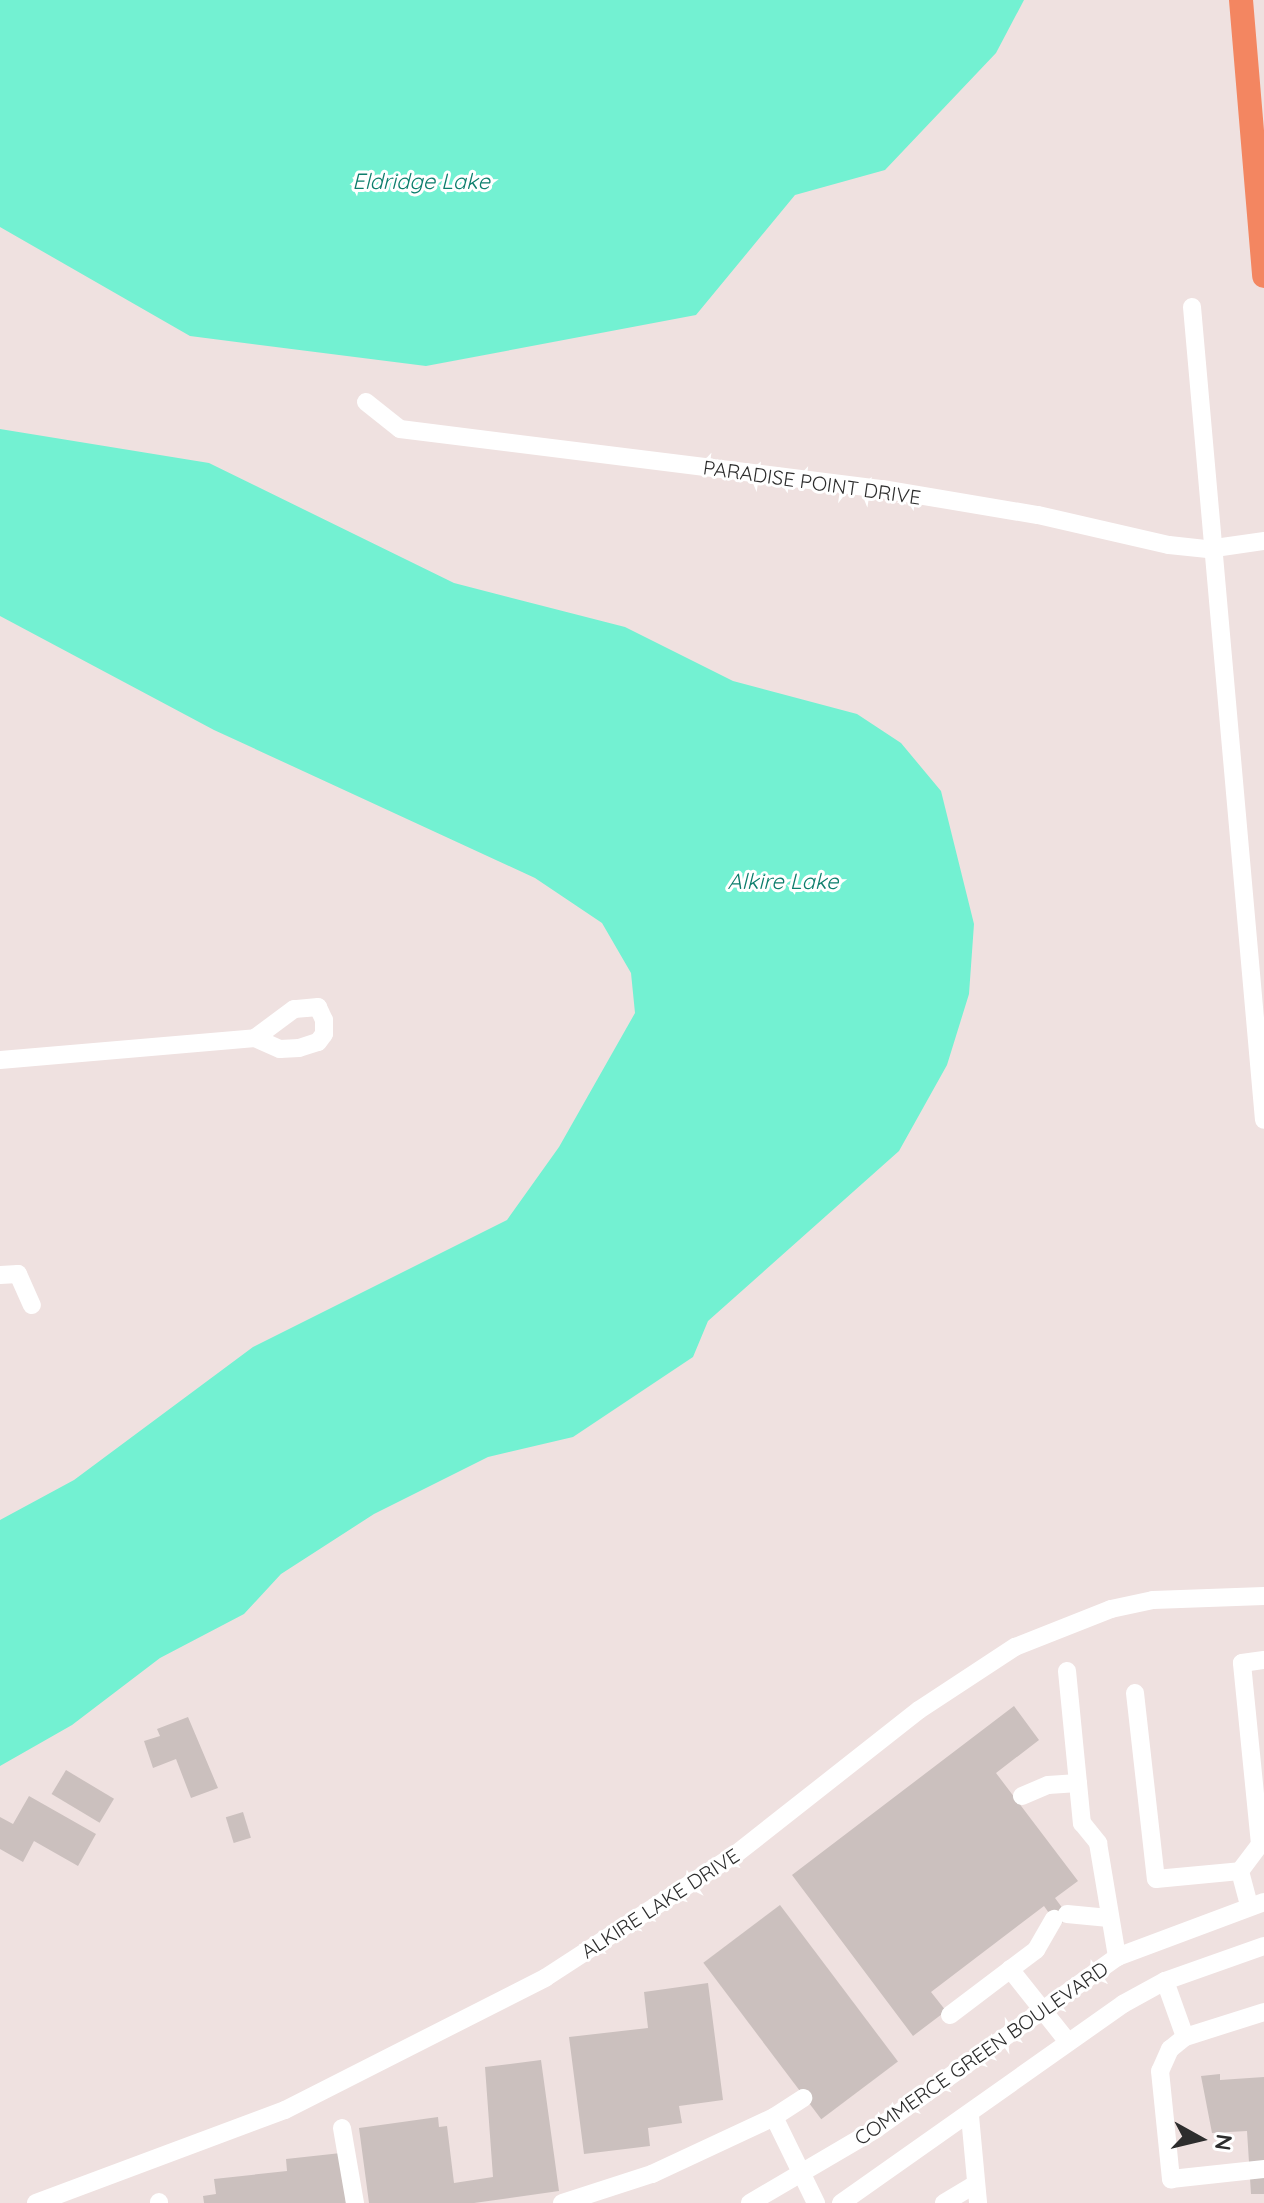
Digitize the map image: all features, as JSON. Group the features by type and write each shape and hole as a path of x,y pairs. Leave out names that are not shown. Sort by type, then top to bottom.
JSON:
{"main road":[{"path":"1241,0 1264,276"}],"street":[{"path":"1192,307 1217,547 1264,1120"},
{"name":"PARADISE POINT DRIVE","path":"366,402 400,429 882,489 1038,515 1169,545 1217,547 1264,541"},
{"path":"0,1060 255,1038"},
{"path":"0,1275 18,1274 32,1305"},
{"name":"ALKIRE LAKE DRIVE","path":"36,2203 285,2110 545,1978 736,1854 919,1710 1015,1647 1111,1609 1153,1600 1264,1596"},
{"path":"1135,1693 1156,1879 1240,1871 1262,1844 1242,1663 1264,1660"},
{"path":"1067,1671 1082,1823 1098,1843 1117,1957"},
{"path":"1022,1796 1048,1785 1078,1783"},
{"path":"1240,1871 1256,1903"},
{"name":"COMMERCE GREEN BOULEVARD","path":"750,2203 805,2174 876,2129 1038,2009 1117,1957 1256,1903"},
{"path":"950,2015 1036,1950 1060,1917 1109,1918"},
{"name":"COMMERCE GREEN BOULEVARD","path":"841,2203 970,2116 1068,2042 1165,1981 1264,1946"},
{"path":"1010,1969 1038,2009 1068,2042"},
{"path":"1165,1981 1185,2037"},
{"path":"1264,2012 1185,2037 1170,2049 1160,2071 1171,2179 1264,2169"},
{"path":"562,2203 652,2174 774,2117 803,2098"},
{"path":"970,2116 978,2203"},
{"path":"774,2117 805,2174 816,2203"},
{"path":"342,2128 355,2203"},
{"path":"944,2203 976,2184"}],"water":[{"name":"Eldridge Lake","path":"0,0 1024,0 996,53 885,170 795,195 696,315 426,366 190,336 0,227"},
{"name":"Alkire Lake","path":"0,429 209,463 454,583 625,627 733,681 857,714 901,743 941,791 974,924 969,994 947,1065 899,1151 708,1321 693,1357 573,1437 488,1457 374,1514 281,1574 244,1614 160,1658 72,1725 0,1766 0,1520 74,1480 253,1347 507,1220 559,1147 635,1013 631,973 602,923 535,878 214,730 0,616"}],"building":[{"path":"1014,1706 1039,1740 996,1773 1078,1881 1055,1898 1069,1917 1058,1926 1044,1906 931,1992 946,2011 913,2036 792,1875"},
{"path":"188,1717 218,1788 191,1798 176,1759 153,1768 144,1741 160,1736 157,1729"},
{"path":"66,1770 114,1799 100,1823 52,1794"},
{"path":"29,1796 96,1834 78,1866 34,1841 23,1862 0,1849 0,1817 13,1824"},
{"path":"243,1812 251,1838 234,1843 226,1817"},
{"path":"780,1905 898,2062 821,2119 703,1963"},
{"path":"708,1983 723,2100 679,2106 682,2123 648,2128 650,2146 584,2154 569,2037 648,2028 644,1992"},
{"path":"541,2060 559,2191 474,2203 369,2203 359,2128 438,2117 439,2127 447,2126 454,2183 493,2177 485,2067"},
{"path":"1220,2074 1220,2080 1264,2077 1264,2194 1251,2194 1247,2131 1212,2133 1201,2076"},
{"path":"341,2153 346,2203 204,2203 203,2196 216,2194 214,2179 287,2171 286,2159"}]}
